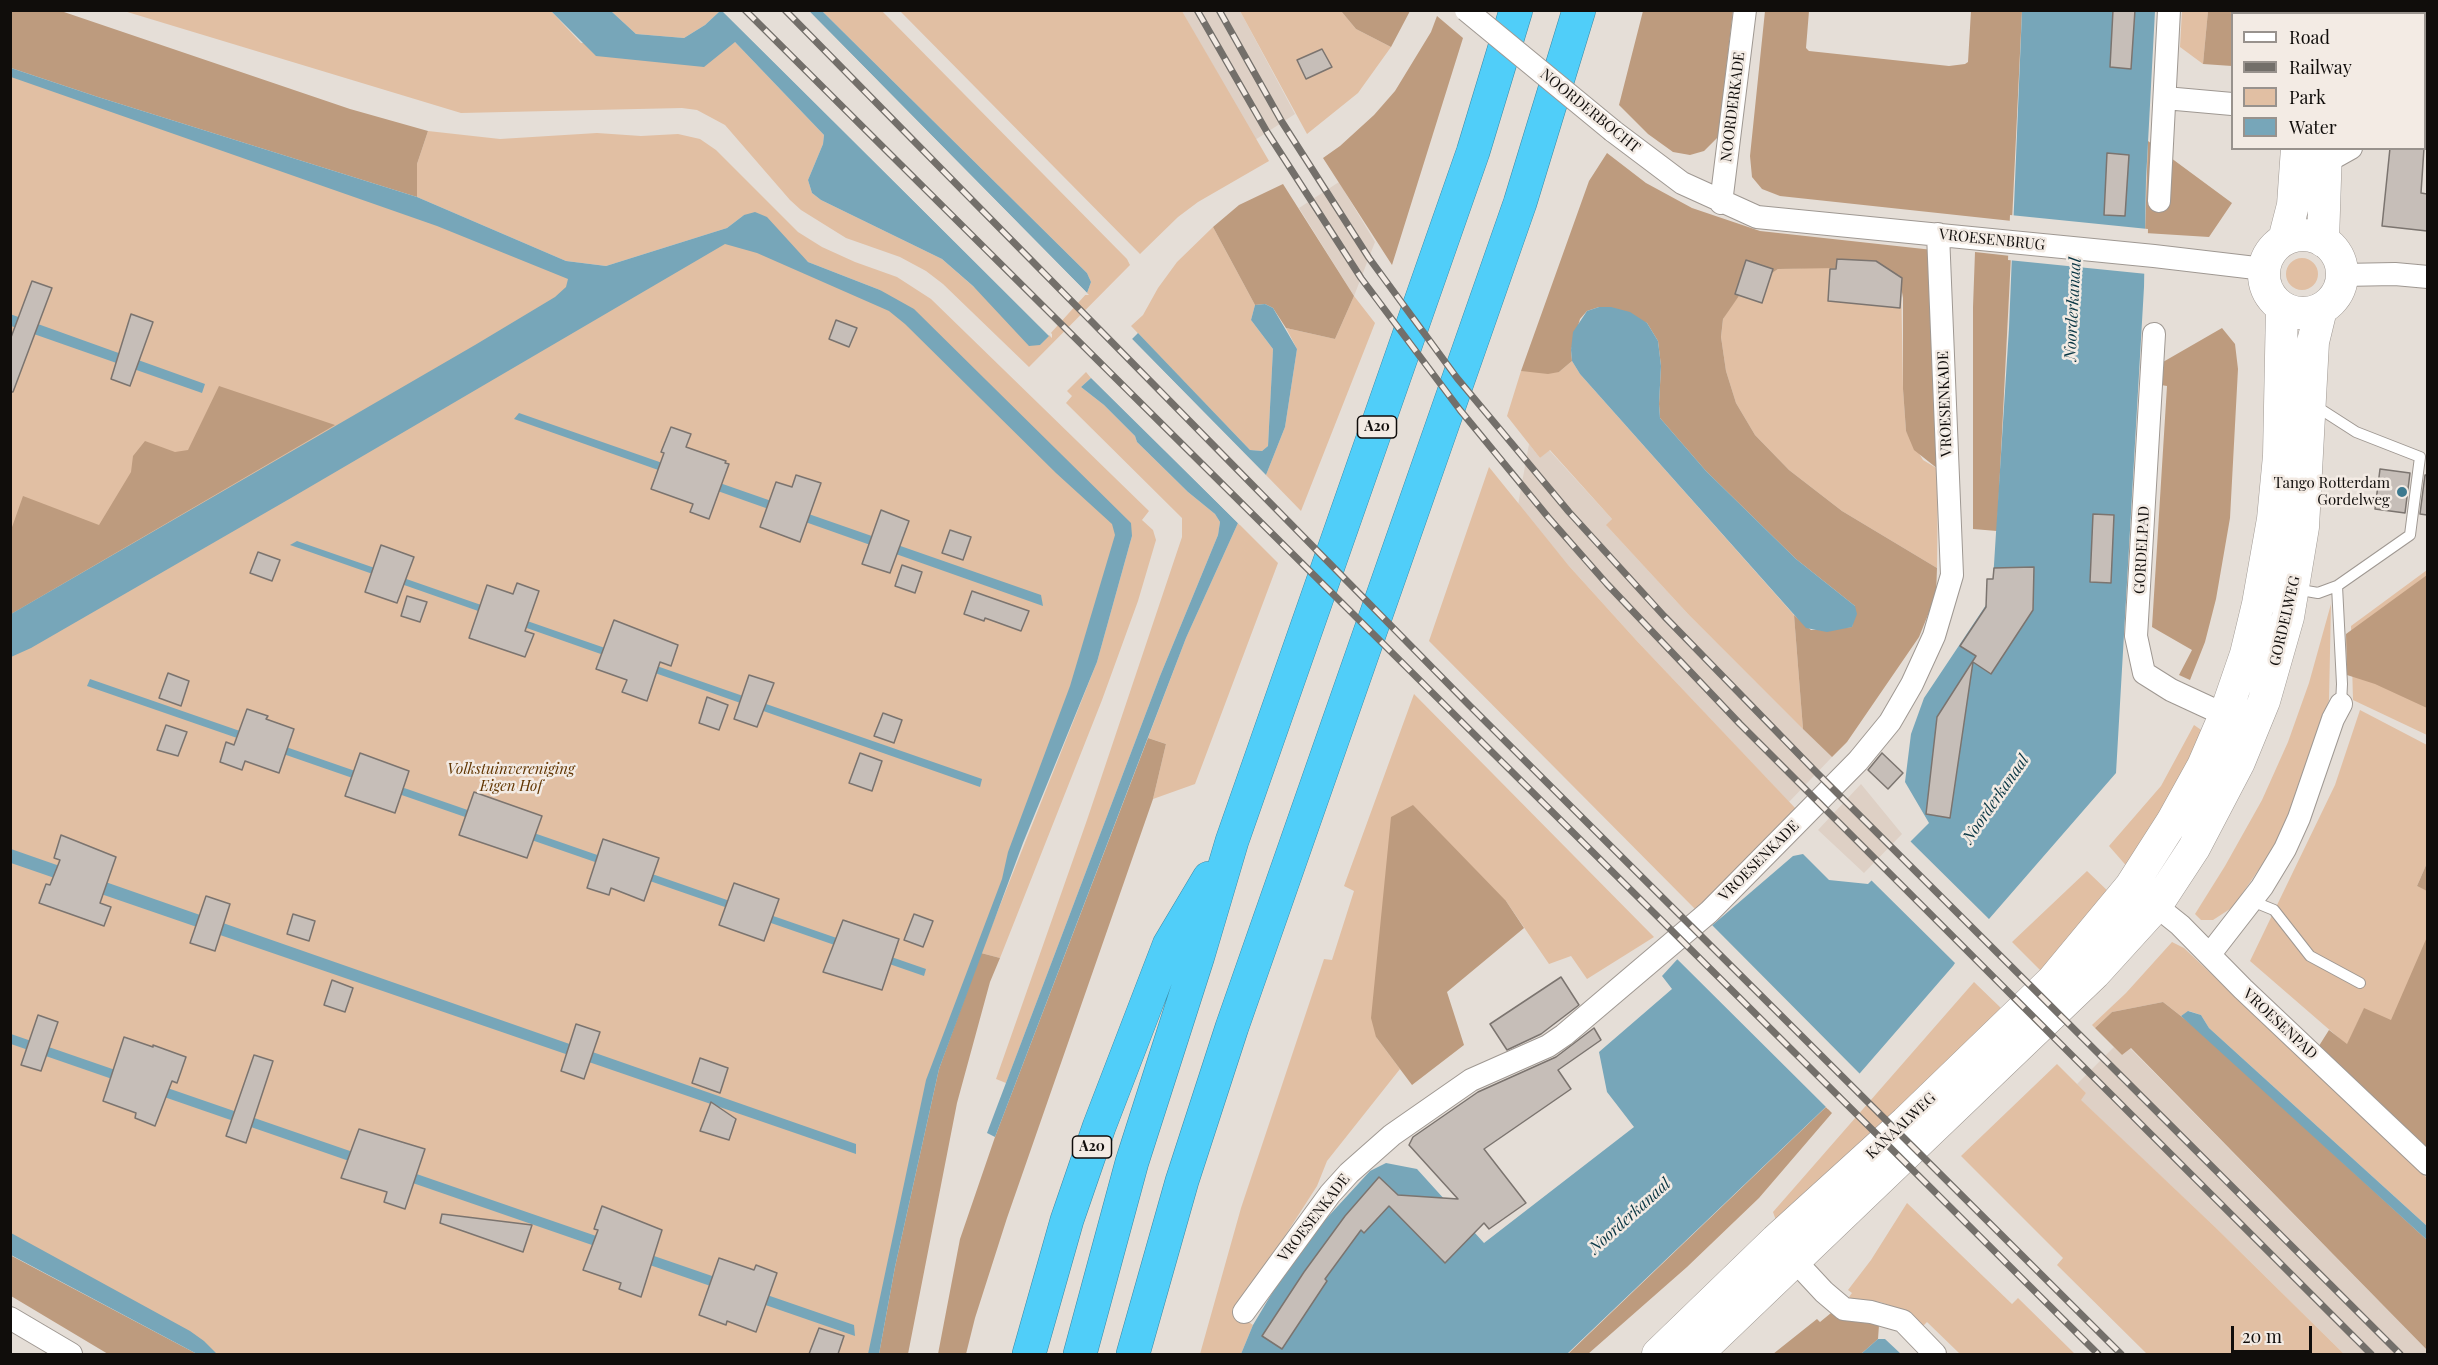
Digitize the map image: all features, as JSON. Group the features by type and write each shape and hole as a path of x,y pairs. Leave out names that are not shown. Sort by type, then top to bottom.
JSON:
{"highway":[{"name":"A20","path":"1080,1354 1132,1162 1232,842 1473,152 1516,10"},
{"path":"1133,1354 1182,1181 1228,1038 1520,203 1579,10"},
{"name":"A20","path":"1029,1354 1077,1189 1168,945 1232,842"}],"main road":[{"path":"2284,240 2304,235 2323,241 2336,255 2342,275 2336,294 2321,309 2302,313 2282,308 2267,291 2264,269 2269,255 2284,240 2293,205 2297,150"},
{"path":"2323,241 2322,218 2334,153"},
{"name":"GORDELWEG","path":"2131,886 2177,814 2202,766 2225,715 2253,627 2271,555 2279,456 2282,308"},
{"name":"GORDELWEG","path":"2156,906 2194,848 2240,762 2274,667 2304,518 2312,403 2313,342 2321,309"},
{"name":"KANAALWEG","path":"1697,1354 1786,1251 1906,1122 2053,980 2131,886"},
{"name":"KANAALWEG","path":"1659,1354 1786,1251 2095,973 2156,906"}],"street":[{"name":"NOORDERBOCHT","path":"1466,10 1613,131 1682,183 1721,203"},
{"name":"NOORDERKADE","path":"1721,203 1745,10"},
{"path":"2159,201 2169,10"},
{"path":"2165,98 2231,104"},
{"name":"VROESENBRUG","path":"1721,203 1757,217 2264,269"},
{"name":"VROESENKADE","path":"1244,1311 1330,1194 1349,1173 1392,1135 1471,1080 1548,1046 1564,1035 1709,912 1858,761 1890,722 1912,684 1934,636 1952,575 1938,234"},
{"path":"2342,275 2395,274 2427,278"},
{"name":"GORDELPAD","path":"2154,334 2136,636 2144,673 2171,690 2225,715"},
{"path":"2210,954 2252,901 2285,849 2299,818 2333,719 2341,704"},
{"name":"VROESENPAD","path":"2131,886 2180,925 2243,989 2427,1164"},
{"path":"1786,1251 1824,1292 1844,1309 1871,1312 1903,1321 1935,1354"},
{"path":"10,1318 70,1354"}],"lane":[{"path":"2290,583 2318,593 2337,586 2410,535 2420,457 2356,432 2312,403"},
{"path":"2337,586 2341,704"},
{"path":"2252,901 2274,910 2310,956 2360,983"}],"shaded area":[{"path":"2208,10 2269,11 2231,12 2231,66 2203,64"},
{"path":"11,11 61,11 350,109 428,131 417,164 417,197 11,68"},
{"path":"1182,11 1240,11 1295,114 1255,140"},
{"path":"1341,11 1410,11 1391,47 1356,29"},
{"path":"1643,11 1733,11 1718,137 1704,151 1690,155 1673,152 1648,134 1619,105"},
{"path":"1765,11 1809,11 1806,48 1809,51 1949,66 1968,62 1971,11 2022,11 2012,221 1780,196 1762,189 1752,177 1750,156"},
{"path":"1437,16 1463,38 1392,265 1323,158 1374,115 1395,91 1431,32"},
{"path":"2148,141 2232,203 2209,237 2145,233"},
{"path":"1607,153 1646,183 1692,208 1760,231 1933,250 1938,469 1914,450 1906,431 1903,389 1903,298 1899,275 1837,268 1778,269 1741,293 1723,319 1721,337 1726,371 1736,403 1755,435 1789,470 1842,511 1937,568 1936,595 1919,637 1847,742 1832,757 1803,729 1794,615 1811,630 1852,627 1855,606 1796,559 1706,471 1660,418 1661,366 1658,341 1647,323 1599,307 1587,311 1580,319 1571,350 1572,361 1559,372 1548,374 1521,371 1589,181"},
{"path":"1339,182 1375,242 1354,296 1299,208"},
{"path":"1283,184 1354,296 1335,339 1286,328 1273,308 1265,304 1255,305 1213,227 1239,205"},
{"path":"1975,252 2011,256 1997,531 1973,529"},
{"path":"2222,328 2235,344 2238,369 2230,518 2216,599 2205,642 2190,680 2179,675 2192,650 2152,627 2167,386 2161,385 2163,362"},
{"path":"219,386 335,425 11,614 11,530 23,496 99,525 131,472 133,456 145,441 175,452 188,450"},
{"path":"1529,444 1540,458 1549,450 1612,519 1607,526 1689,615 1832,757 1789,802 1636,640 1518,505"},
{"path":"2427,575 2427,708 2375,684 2347,675 2346,634"},
{"path":"1148,738 1166,744 1153,799 1007,1218 966,1354 938,1354 960,1239 995,1137"},
{"path":"1861,784 1902,834 1864,873 1818,830"},
{"path":"1413,805 1506,901 1524,928 1447,992 1464,1045 1412,1085 1376,1037 1371,1018 1391,817"},
{"path":"2427,863 2427,891 2417,886"},
{"path":"2427,937 2427,1152 2317,1049 2329,1030 2347,1044 2364,1008 2391,1020"},
{"path":"981,953 1000,958 990,982 957,1103 908,1354 879,1354 895,1267 939,1069"},
{"path":"2163,1002 2200,1031 2427,1240 2427,1350 2131,1048 2122,1055 2095,1028 2112,1012"},
{"path":"2114,1047 2122,1055 2130,1048 2427,1350 2427,1354 2344,1354 2215,1227 2080,1100 2086,1093 2077,1084"},
{"path":"1826,1107 1832,1113 1759,1198 1687,1267 1588,1354 1568,1354"},
{"path":"10,1255 197,1354 108,1354 11,1296"},
{"path":"1831,1313 1842,1318 1879,1325 1878,1339 1861,1354 1773,1354 1817,1319 1820,1322"}],"green space":[{"path":"124,11 551,11 581,43 735,42 824,135 823,144 808,180 812,193 821,200 942,259 1040,345 1087,293 1091,282 1087,273 822,11 882,11 1127,259 1130,265 1029,367 943,284 926,271 900,257 846,238 801,210 725,125 697,110 682,108 461,113"},
{"path":"611,11 720,11 705,25 684,38 636,34"},
{"path":"900,11 1182,11 1269,161 1198,202 1178,217 1140,254"},
{"path":"1240,11 1341,11 1356,29 1391,47 1358,93 1307,134"},
{"path":"2182,11 2208,11 2203,64 2180,47"},
{"name":"Volkstuinvereniging Eigen Hof","path":"11,71 601,284 743,228 798,262 897,307 1120,525 1122,550 934,1073 875,1354 208,1354 11,1239"},
{"path":"428,131 500,139 597,133 641,136 678,134 700,139 716,150 798,232 822,247 855,262 897,277 931,299 1149,511 1142,520 1153,530 1156,540 1138,601 1102,700 1000,958 981,953 1097,662 1132,536 880,290 808,262 744,215 727,228 606,266 566,261 417,197 417,164"},
{"path":"1213,227 1255,305 1251,320 1273,349 1268,446 1262,451 1250,450 1131,326 1143,315 1158,288 1177,262"},
{"path":"2302,258 2313,263 2318,274 2313,285 2302,290 2291,285 2286,274 2291,263"},
{"path":"1837,268 1899,275 1901,278 1906,431 1923,460 1938,469 1937,568 1842,511 1789,470 1755,435 1736,403 1726,371 1721,337 1723,319 1741,293 1757,281 1778,269"},
{"path":"1354,296 1375,323 1301,511 1266,475 1285,427 1297,349 1286,328 1335,339"},
{"path":"1572,361 1580,374 1794,615 1803,729 1689,615 1606,525 1612,519 1550,450 1540,458 1507,416 1521,371 1559,372"},
{"path":"1086,372 1091,378 1081,387 1104,405 1135,436 1137,442 1188,492 1215,514 1220,522 1218,535 1160,676 1006,1083 996,1079 1087,820 1182,537 1182,518 1066,403 1072,396 1067,391"},
{"path":"1489,467 1569,566 1797,810 1697,911 1429,641"},
{"path":"1238,523 1278,563 1195,784 1153,799 1166,744 1148,738 1186,638"},
{"path":"2427,570 2427,735 2353,700 2351,626"},
{"path":"2331,604 2329,700 2302,790 2277,843 2233,907 2213,920 2201,920 2195,914 2262,800 2288,742 2309,683"},
{"path":"1414,694 1654,937 1587,979 1571,956 1549,964 1506,901 1376,1037 1400,1069 1327,1161 1317,1186 1238,1309 1240,1316 1253,1325 1241,1354 1200,1354 1241,1208 1324,959 1332,960 1354,891 1344,886"},
{"path":"2360,710 2427,745 2427,863 2417,886 2428,891 2427,1141 2364,1009 2347,1045 2250,961 2335,785"},
{"path":"2194,725 2210,736 2130,870 2109,846 2161,786"},
{"path":"2087,871 2112,895 2043,973 2012,942"},
{"path":"2172,942 2184,948 2427,1178 2427,1226 2209,1028 2201,1015 2189,1011 2181,1016 2163,1002 2112,1012 2095,1028 2092,1025 2126,993"},
{"path":"1974,982 2002,1009 1778,1226 1773,1212"},
{"path":"2057,1064 2086,1093 2081,1100 2344,1354 2147,1354 2057,1265 2063,1258 1961,1156"},
{"path":"1907,1203 2012,1304 2018,1298 2075,1354 1960,1354 1927,1322 1921,1328 1901,1309 1880,1302 1851,1299 1849,1297 1852,1293 1848,1290 1871,1260"}],"water":[{"path":"551,11 611,11 636,34 684,38 705,25 720,11 766,11 745,33 1049,336 1040,345 1029,346 973,286 942,259 821,200 812,193 808,180 823,144 824,135 735,42 704,67 596,56"},
{"path":"809,11 822,11 1087,273 1091,282 1087,293"},
{"name":"Noorderkanaal","path":"2022,11 2155,11 2146,180 2144,287 2116,773 1969,942 1953,966 1854,1080 1567,1354 1241,1354 1253,1325 1284,1273 1314,1232 1370,1171 1386,1163 1417,1169 1484,1243 1634,1127 1607,1092 1599,1052 1672,989 1662,976 1694,941 1793,856 1803,854 1829,880 1868,884 1929,823 1905,782 1911,734 1924,698 1992,596 2009,328"},
{"path":"11,68 417,197 566,261 606,266 727,228 744,215 755,212 767,217 808,262 880,290 914,309 1131,523 1132,536 1097,662 1023,843 939,1069 895,1267 879,1354 868,1354 926,1080 1002,879 1008,852 1070,686 1115,535 1112,524 889,311 757,253 725,244 291,498 31,648 11,657 11,614 555,297 566,287 568,279 437,226 11,77"},
{"path":"1265,304 1273,308 1297,349 1285,427 1266,475 1132,339 1138,333 1250,450 1262,451 1268,446 1273,349 1251,320 1255,305"},
{"path":"1599,307 1611,307 1630,312 1647,323 1658,341 1661,366 1660,418 1706,471 1796,559 1855,606 1857,614 1852,627 1827,632 1806,628 1580,374 1572,361 1573,332 1587,311"},
{"path":"10,314 205,384 202,393 11,326"},
{"path":"1091,378 1238,523 1186,638 995,1137 987,1133 1160,676 1218,535 1220,522 1215,514 1188,492 1137,442 1135,436 1104,405 1081,387"},
{"path":"519,413 1041,595 1043,606 514,419"},
{"path":"297,541 982,779 980,787 290,545"},
{"path":"90,679 926,969 924,976 87,686"},
{"path":"11,849 856,1144 856,1154 11,863"},
{"path":"2188,1011 2201,1015 2209,1028 2427,1226 2427,1240 2181,1016"},
{"path":"11,1034 854,1325 855,1336 11,1044"},
{"path":"11,1233 190,1331 217,1354 197,1354 11,1255"},
{"path":"1878,1339 1885,1339 1901,1354 1861,1354"}],"pier":[{"path":"769,10 749,33 1052,334 1052,338 722,11"},
{"path":"806,10 809,11 1089,295 1085,295"},
{"path":"2010,215 2148,229 2147,274 2008,260"},
{"path":"1130,337 1268,478 1264,477 1130,341"},
{"path":"1089,375 1093,375 1240,521 1240,525"},
{"path":"1908,839 1992,922 1957,965 1869,878"},
{"path":"1710,923 1862,1076 1828,1109 1675,957"}],"building":[{"path":"2113,10 2135,10 2131,69 2110,67"},
{"path":"1322,49 1332,67 1306,79 1297,60"},
{"path":"2390,150 2424,150 2421,193 2427,194 2427,231 2382,226"},
{"path":"2107,153 2129,155 2125,216 2104,215"},
{"path":"1837,259 1876,261 1902,278 1900,308 1828,301 1830,269 1836,269"},
{"path":"1746,260 1773,269 1762,303 1735,294"},
{"path":"32,281 52,288 13,392 10,392 10,340"},
{"path":"131,314 153,322 130,386 111,379"},
{"path":"836,320 857,328 849,347 829,339"},
{"path":"671,427 691,434 686,447 729,464 709,519 690,512 693,504 651,489 664,453 661,452"},
{"path":"2380,469 2410,473 2405,513 2375,509"},
{"path":"796,475 821,483 800,542 760,527 776,482 792,487"},
{"path":"2425,475 2427,475 2427,515 2420,514"},
{"path":"881,510 909,521 890,573 862,564"},
{"path":"2093,514 2114,515 2111,583 2090,582"},
{"path":"950,530 971,537 963,560 942,553"},
{"path":"381,545 414,557 397,603 365,592"},
{"path":"258,552 280,560 272,581 250,573"},
{"path":"902,565 922,572 915,593 895,586"},
{"path":"2034,567 2033,610 1991,674 1973,662 1950,818 1926,814 1937,717 1976,656 1960,646 1986,607 1987,579 1993,579 1994,568"},
{"path":"517,583 539,591 525,631 534,634 525,657 469,638 487,585 513,594"},
{"path":"972,591 1029,611 1021,631 985,618 984,621 964,614"},
{"path":"407,596 427,602 420,622 401,616"},
{"path":"614,620 678,645 671,666 660,662 647,701 622,692 627,680 596,669"},
{"path":"168,673 189,681 181,706 159,698"},
{"path":"749,675 774,683 757,727 734,719"},
{"path":"707,697 728,705 719,730 699,723"},
{"path":"247,709 294,729 279,773 245,761 242,770 220,762 226,742 234,745"},
{"path":"883,713 902,720 894,743 874,736"},
{"path":"166,725 187,732 178,756 157,750"},
{"path":"360,753 409,771 395,813 345,796"},
{"path":"860,753 882,761 872,791 849,783"},
{"path":"1882,753 1903,773 1888,789 1868,770"},
{"path":"474,792 542,816 527,858 459,835"},
{"path":"61,835 116,857 100,903 111,907 104,926 39,903 46,884 50,885 60,860 54,858"},
{"path":"603,839 659,858 644,901 611,888 609,895 587,888"},
{"path":"734,883 779,899 764,941 719,925"},
{"path":"206,896 230,904 215,951 190,943"},
{"path":"293,914 315,921 309,941 287,934"},
{"path":"914,914 933,921 923,947 904,940"},
{"path":"843,920 899,939 882,990 823,972"},
{"path":"1561,977 1579,1005 1541,1034 1507,1050 1490,1024"},
{"path":"332,980 353,988 345,1012 324,1005"},
{"path":"38,1015 58,1022 41,1071 21,1065"},
{"path":"576,1024 600,1032 584,1079 561,1071"},
{"path":"1594,1028 1601,1040 1558,1070 1571,1089 1484,1149 1526,1203 1489,1229 1484,1223 1445,1263 1389,1206 1364,1233 1361,1230 1325,1279 1327,1281 1282,1349 1262,1336 1304,1272 1345,1216 1379,1177 1398,1195 1458,1199 1409,1145 1413,1137 1478,1092 1556,1057"},
{"path":"124,1037 186,1057 177,1083 172,1081 155,1126 135,1118 136,1113 103,1101"},
{"path":"254,1055 273,1061 246,1143 226,1136"},
{"path":"700,1058 728,1068 720,1093 692,1083"},
{"path":"711,1102 736,1119 729,1140 700,1131"},
{"path":"359,1129 425,1149 405,1209 384,1202 387,1192 341,1178"},
{"path":"602,1206 662,1230 641,1297 619,1289 621,1283 583,1270 598,1230 594,1229"},
{"path":"442,1214 532,1225 523,1252 440,1223"},
{"path":"719,1258 754,1270 756,1265 777,1273 756,1332 727,1321 726,1325 699,1315"},
{"path":"819,1328 844,1336 838,1354 809,1354"}],"railway":[{"path":"745,10 2098,1354"},
{"path":"785,10 1469,705 2121,1354"},
{"path":"1197,10 1267,132 1361,278 1460,410 1548,517 1607,584 1740,724 2371,1354"},
{"path":"1219,10 1282,122 1369,258 1457,378 1569,512 1664,616 1817,773 2400,1354"}],"place":[{"name":"Tango Rotterdam Gordelweg","path":"2402,492"}]}
